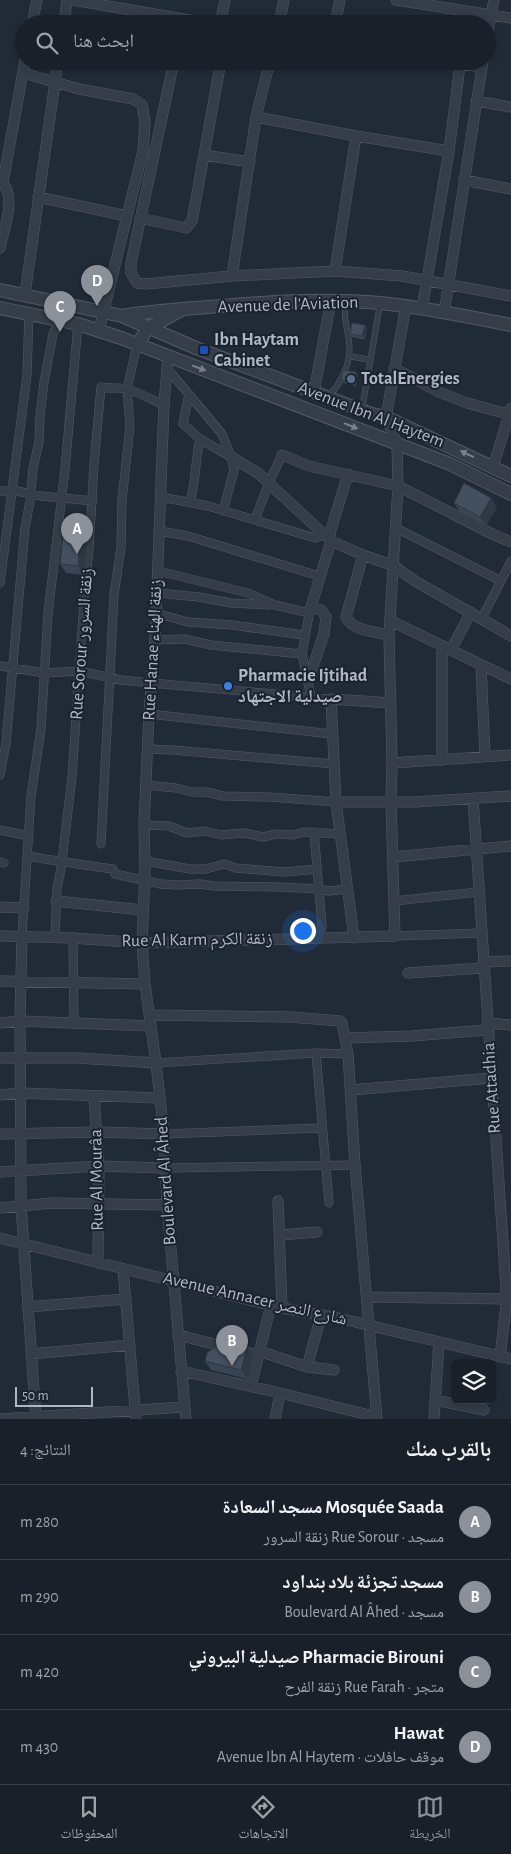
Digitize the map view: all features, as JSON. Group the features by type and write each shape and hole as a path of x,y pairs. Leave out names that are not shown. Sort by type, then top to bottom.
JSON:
{"street":[{"path":"34,15 37,0"},
{"path":"65,15 67,0"},
{"path":"72,0 151,15"},
{"path":"222,15 225,0"},
{"path":"281,15 284,0"},
{"path":"337,15 340,0"},
{"path":"396,0 511,18"},
{"path":"491,14 494,0"},
{"path":"0,248 9,202 8,190 1,181 23,70"},
{"path":"25,294 57,70"},
{"path":"172,70 131,263 131,273 137,282 146,284 232,276 335,271 384,274 427,280 511,296"},
{"path":"140,218 186,228 190,225 219,70"},
{"path":"232,276 256,117 268,70"},
{"path":"422,309 449,151 459,70"},
{"path":"444,313 481,70"},
{"path":"22,73 78,90 132,99 141,103 145,117 143,151 100,330"},
{"path":"476,101 511,107"},
{"path":"256,117 449,151"},
{"path":"335,271 356,136"},
{"path":"204,155 250,162"},
{"path":"464,180 511,189"},
{"path":"38,197 128,216"},
{"name":"Avenue Ibn Al Haytem","path":"0,290 122,316 196,348 328,398 386,417 511,476"},
{"path":"314,392 331,300"},
{"name":"Avenue de l'Aviation","path":"122,316 156,311 282,301 331,300 406,306 511,326"},
{"path":"406,306 386,417 397,444 398,486 389,635 395,936 481,933"},
{"name":"Avenue Ibn Al Haytem","path":"0,308 100,330 450,464 511,494"},
{"name":"Avenue de l'Aviation","path":"137,345 148,328 183,309"},
{"path":"0,583 27,375 28,313"},
{"path":"0,775 6,736 25,528 33,469 40,442 40,416 44,382 53,334 60,320"},
{"path":"36,1418 22,1244 20,1021 22,936 33,779 42,729 48,614 78,324"},
{"path":"101,844 114,595 121,547 122,500 130,426 127,389 137,345"},
{"name":"Rue Hanae زنقة الهناء","path":"142,943 145,862 144,825 149,714 155,640 164,405 168,357"},
{"path":"394,368 439,392 467,403 511,412 493,467"},
{"path":"166,374 170,372 222,434 234,470 223,511"},
{"name":"Rue Sorour زنقة السرور","path":"55,938 56,901 72,777 101,387 127,389 164,405"},
{"path":"189,394 183,424 200,440 258,473 327,538 363,555 394,566 414,581 472,612 511,636"},
{"path":"190,502 194,487 196,458 200,440"},
{"path":"255,519 269,483 282,456 285,455 310,466 398,486 487,532 511,542"},
{"path":"311,697 302,654 304,635 327,538 348,474"},
{"path":"0,492 12,491 93,501"},
{"path":"161,498 190,502 255,519 315,538 327,538"},
{"path":"396,528 501,582"},
{"path":"158,532 188,536 319,576"},
{"path":"363,555 346,617 349,622 362,630 389,635"},
{"path":"482,618 511,561"},
{"path":"158,571 248,593 275,605"},
{"path":"157,593 199,597 231,603 321,610 326,617 324,634 308,681"},
{"path":"442,760 447,648 472,612"},
{"path":"155,613 188,622 232,625 304,635"},
{"path":"391,621 511,679"},
{"path":"155,640 184,639 211,645 302,654"},
{"path":"481,665 485,756"},
{"path":"0,666 45,673 79,671 111,678 151,683 332,699 390,702"},
{"path":"332,699 336,802 354,938"},
{"path":"149,714 332,734"},
{"path":"148,750 173,750 334,764"},
{"path":"392,763 511,755"},
{"path":"146,785 176,788 192,792 206,792 223,796 336,802 391,802 511,796"},
{"name":"Rue Attadhia","path":"473,799 487,1027 508,1299 500,1356"},
{"path":"144,825 169,826 187,833 205,831 221,835 244,833 262,837 276,834 293,835 304,832 340,834"},
{"path":"0,830 29,836"},
{"path":"314,832 322,926 319,938"},
{"path":"393,857 511,846"},
{"path":"28,856 113,868 115,874 177,885 232,885 329,891 348,889"},
{"path":"145,862 190,869 206,869 224,864 236,868 284,872 318,869"},
{"path":"394,901 478,892"},
{"path":"56,901 143,910"},
{"path":"0,907 24,908"},
{"name":"Rue Al Karm زنقة الكرم","path":"0,936 73,938 142,943 395,936"},
{"path":"73,938 74,1023"},
{"name":"Boulevard Al Âhed","path":"142,943 145,984 152,1026 164,1134 167,1206 186,1419"},
{"path":"408,973 511,961"},
{"path":"0,981 73,981 145,984"},
{"path":"150,1015 290,1017 340,1021 342,1023 348,1054 377,1418 251,1386 182,1371"},
{"path":"0,1023 20,1021 152,1026"},
{"path":"346,1038 412,1036 511,1025"},
{"path":"0,1058 78,1058 156,1062 316,1053 348,1054"},
{"path":"316,1053 328,1203"},
{"path":"351,1090 491,1078"},
{"path":"0,1094 160,1098"},
{"name":"Rue Al Mourâa","path":"94,1096 99,1166 98,1263"},
{"path":"0,1134 97,1132 164,1134 322,1128"},
{"path":"0,1172 99,1166 165,1168 325,1167 356,1165"},
{"path":"278,1201 282,1308"},
{"path":"0,1208 52,1203 167,1206"},
{"path":"280,1235 317,1232"},
{"name":"Avenue Annacer شارع النصر","path":"0,1238 282,1308 334,1317 511,1359"},
{"path":"123,1269 136,1415"},
{"path":"367,1297 508,1299"},
{"path":"27,1307 126,1299"},
{"path":"251,1386 270,1305"},
{"path":"307,1367 321,1316"},
{"path":"178,1335 259,1353 307,1367 334,1370"},
{"path":"434,1419 439,1342"},
{"path":"31,1354 130,1344"},
{"path":"275,1419 280,1393"},
{"path":"435,1400 484,1410"},
{"path":"0,1419 136,1415 184,1407"}],"lane":[{"path":"328,398 339,383 349,356 349,338 344,313 346,301"},
{"path":"362,410 380,303"},
{"path":"349,356 371,360"}],"building":[{"path":"352,323 365,325 362,336 350,334"},
{"name":"TotalEnergies","path":"343,370 356,372 354,383 341,380"},
{"path":"464,483 491,498 480,517 454,503"},
{"path":"64,525 81,527 78,566 60,564"},
{"path":"223,1341 247,1348 241,1370 205,1361 207,1353"}],"place":[{"name":"Hawat","path":"97,306"},
{"name":"Pharmacie Birouni صيدلية البيروني","path":"60,332"},
{"name":"Ibn Haytam Cabinet","path":"204,350"},
{"name":"TotalEnergies","path":"351,379"},
{"name":"Mosquée Saada مسجد السعادة","path":"77,554"},
{"name":"Pharmacie Ijtihad صيدلية الاجتهاد","path":"228,686"},
{"name":"مسجد تجزئة بلاد بنداود","path":"232,1366"}]}
